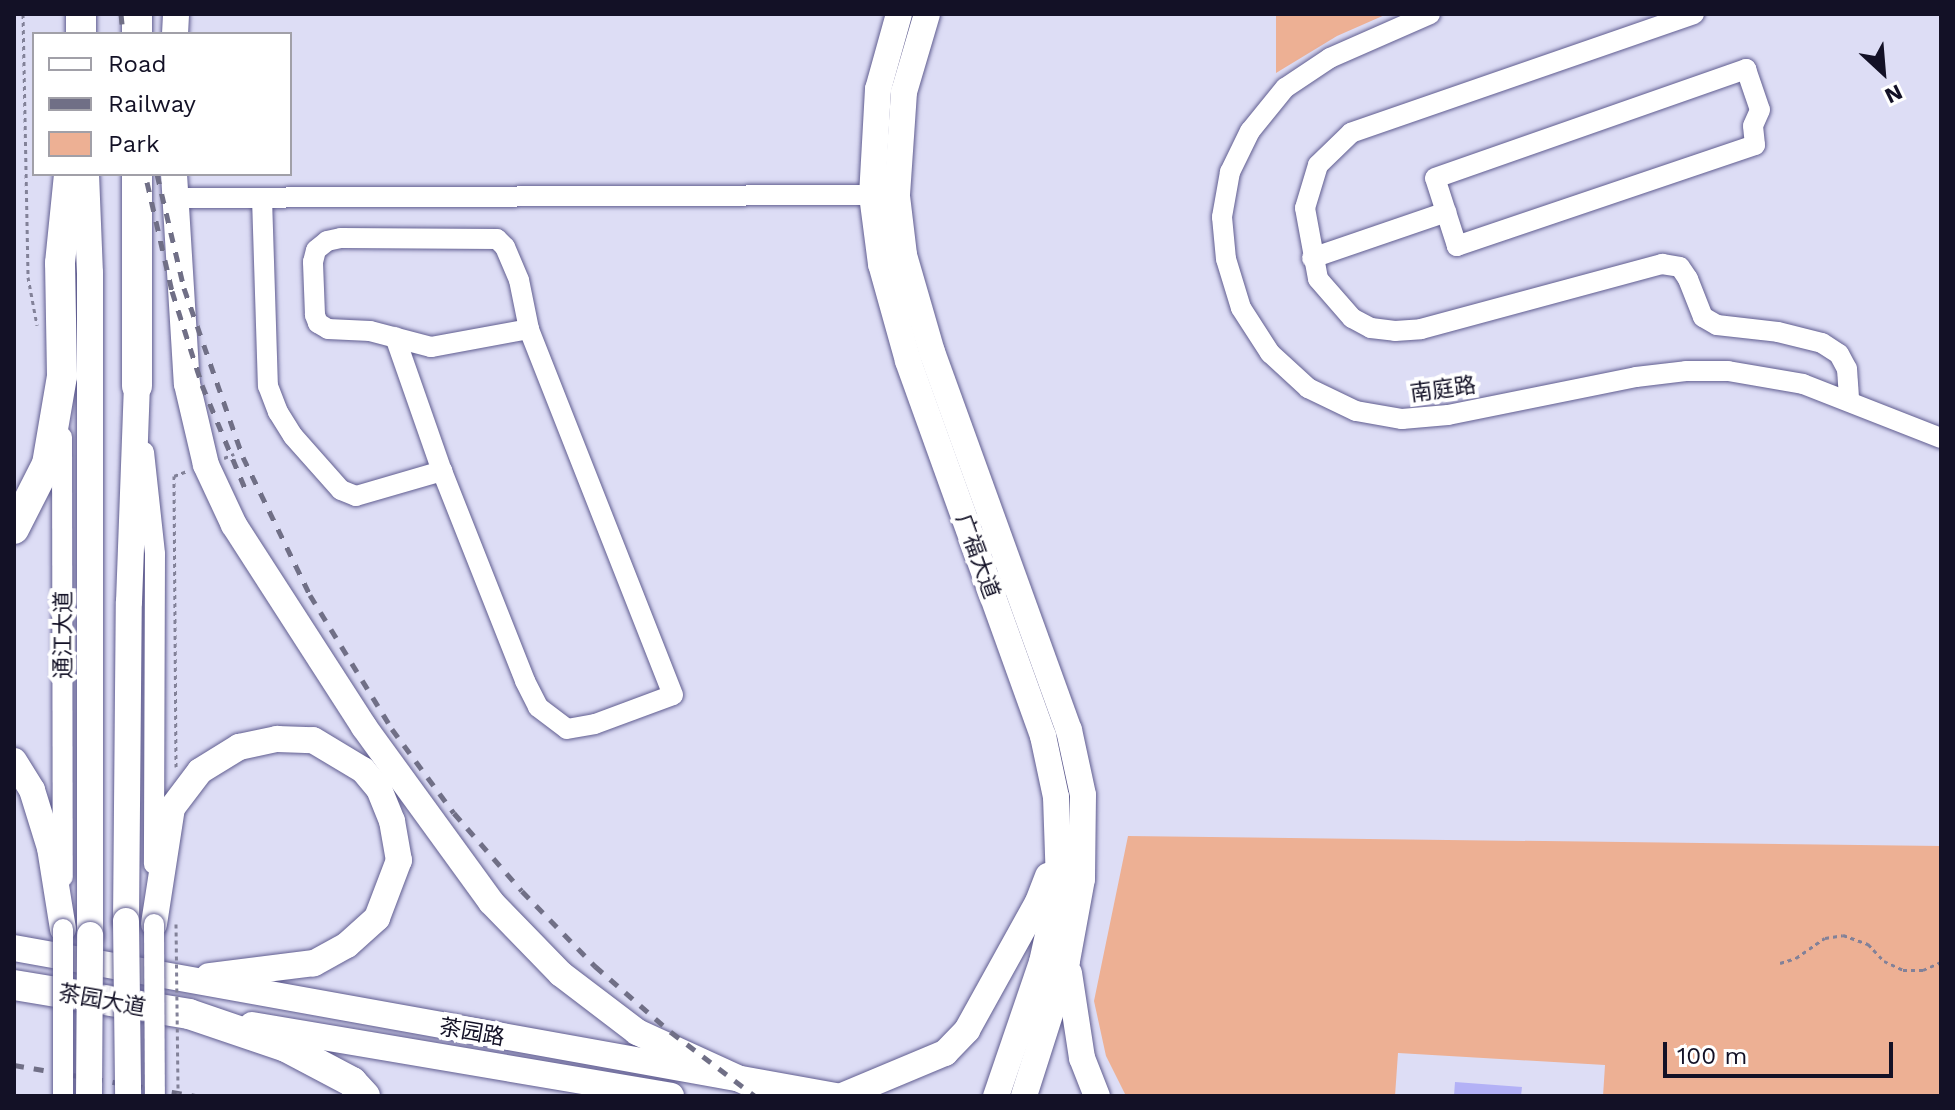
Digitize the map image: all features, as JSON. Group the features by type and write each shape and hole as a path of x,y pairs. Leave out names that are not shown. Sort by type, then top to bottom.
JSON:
{"highway":[{"name":"通江大道","path":"62,376 60,263 69,176"},
{"path":"137,176 137,386"},
{"path":"14,529 47,464 62,376"},
{"name":"茶园大道","path":"14,985 189,1014 286,1047 352,1082 365,1096"}],"main road":[{"name":"广福大道","path":"899,14 878,89 872,195 881,264 908,361 1043,736 1056,797 1060,842 1059,885 1026,1057 1024,1096"},
{"name":"广福大道","path":"927,14 904,92 897,196 904,255 932,352 1069,730 1083,795 1082,879 1067,961 1026,1057 996,1096"},
{"name":"通江大道","path":"86,176 90,273 89,1096"},
{"path":"174,186 187,384 206,465 234,525 339,688 491,902 561,974 637,1032 746,1082"},
{"path":"128,1096 129,602 137,386"},
{"path":"169,920 172,808 200,771 239,747 277,739 313,740 363,770 379,789 392,821 399,860 377,918 336,951 314,963 177,979"},
{"path":"14,761 32,790 50,848 63,929"},
{"path":"839,1096 945,1053 967,1030 1038,902 1060,842"},
{"name":"茶园大道","path":"14,948 108,967"},
{"path":"1067,961 1082,1058 1097,1096"},
{"name":"茶园路","path":"108,967 839,1096"},
{"path":"14,993 59,993"},
{"name":"茶园路","path":"189,1014 671,1096"}],"street":[{"name":"南庭路","path":"1430,14 1330,58 1285,88 1250,131 1230,172 1222,217 1226,259 1241,308 1270,353 1308,388 1356,411 1402,419 1448,415 1636,377 1686,371 1766,375 1849,401 1941,438"},
{"path":"1694,14 1351,133 1318,165 1309,190 1305,208 1318,279 1352,318 1371,328 1395,331 1421,329 1662,264 1680,267 1703,317 1717,325 1778,332 1822,343 1839,354 1847,369 1849,401"},
{"path":"1746,69 1760,110 1753,126 1755,145 1457,246 1446,212 1435,178 1746,69"},
{"path":"174,186 262,198 872,195"},
{"path":"262,198 268,386 278,412 293,436 341,490 356,496 442,471"},
{"path":"1312,258 1446,212"},
{"path":"395,337 442,471 525,681 545,714 567,729 595,724 673,695 529,329 519,280 505,247 497,239 327,241 316,250 313,262 318,323 328,329 370,331 395,337 431,347 529,329"},
{"name":"通江大道","path":"62,376 63,1096"},
{"path":"137,386 155,554 169,920 155,1096"}],"path":[{"path":"23,14 28,277 39,336"},
{"path":"183,793 176,788 174,476 234,454"},
{"path":"169,920 178,1096"},
{"path":"1780,963 1796,958 1825,938 1843,935 1868,944 1884,961 1903,970 1923,970 1941,962"}],"green space":[{"path":"1276,14 1387,14 1337,36 1276,73"},
{"path":"1128,836 1941,846 1941,1096 1603,1096 1605,1065 1398,1053 1395,1096 1126,1096 1106,1056 1094,1001"}],"building":[{"path":"1455,1082 1522,1087 1521,1096 1454,1096"}],"railway":[{"path":"121,14 123,32"},
{"path":"157,176 184,288 243,457 310,595 392,729 454,813 522,891 595,966 671,1032 755,1096"},
{"path":"147,182 172,291 202,385 247,493"},
{"path":"14,1065 195,1096"}]}
